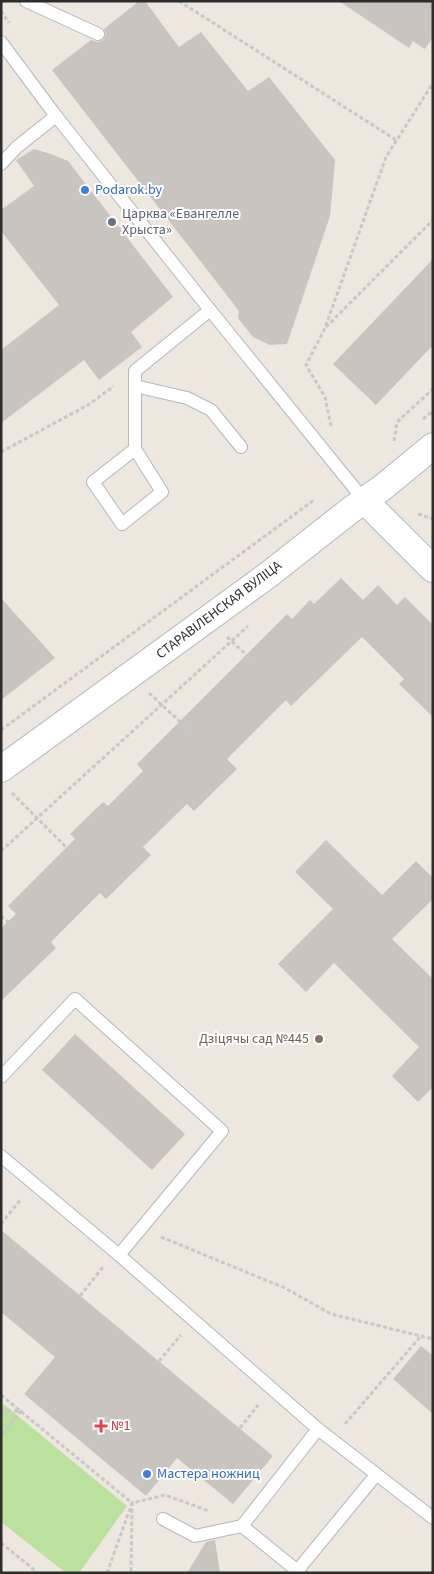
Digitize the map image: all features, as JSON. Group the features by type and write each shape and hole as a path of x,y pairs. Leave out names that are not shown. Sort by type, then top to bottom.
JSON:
{"street":[{"name":"СТАРАВІЛЕНСКАЯ ВУЛІЦА","path":"4,778 131,675 268,575 382,488 433,446"},
{"path":"364,500 433,569"}],"lane":[{"path":"26,1 98,34"},
{"path":"1,42 56,116 364,500"},
{"path":"1,164 17,147 56,116"},
{"path":"135,449 93,482 122,524 162,492 135,449 135,371 210,310"},
{"path":"135,386 186,398 211,410 241,447"},
{"path":"1,1077 75,999 222,1131 119,1255"},
{"path":"1,1156 119,1255 331,1440 433,1518"},
{"path":"163,1519 195,1536 242,1526 318,1429"},
{"path":"242,1526 299,1572 376,1475"}],"path":[{"path":"179,1 396,140"},
{"path":"333,432 325,397 306,365 324,328 386,157 433,83"},
{"path":"324,328 433,220"},
{"path":"1,452 88,405 135,371"},
{"path":"402,436 394,442 397,422 433,389"},
{"path":"417,424 433,412"},
{"path":"1,730 347,478"},
{"path":"384,520 401,509 433,519"},
{"path":"207,619 254,662"},
{"path":"1,851 249,625"},
{"path":"131,675 189,730"},
{"path":"4,778 38,818 73,854"},
{"path":"1,916 8,922"},
{"path":"1,1224 22,1198 16,1192"},
{"path":"141,1229 285,1288 331,1314 433,1339"},
{"path":"80,1296 104,1266 111,1272"},
{"path":"159,1361 182,1333"},
{"path":"331,1440 421,1336"},
{"path":"1,1395 132,1503"},
{"path":"240,1428 262,1400"},
{"path":"1,1411 21,1411"},
{"path":"1,1436 21,1411"},
{"path":"132,1503 165,1494 212,1512"},
{"path":"107,1573 132,1503"},
{"path":"131,1573 132,1503"},
{"path":"1,1543 38,1573"}],"green space":[{"path":"1,1402 127,1506 79,1573 66,1573 1,1522"}],"building":[{"path":"139,1 145,1 179,47 201,32 248,91 269,77 335,160 330,216 287,344 270,345 253,337 238,318 239,311 52,70 91,40 98,42 103,40 106,34 104,29"},
{"path":"339,1 433,1 433,37 425,49 413,41 409,48"},
{"path":"34,149 68,161 173,297 131,332 142,347 99,380 84,360 1,423 1,350 59,305 1,231 1,210 34,186 16,160"},
{"path":"433,259 433,345 376,405 333,364"},
{"path":"341,578 363,600 378,585 397,605 405,597 433,625 433,717 399,684 404,679 362,637 291,706 286,700 227,759 237,769 194,811 187,804 143,847 151,855 106,899 100,893 51,942 56,948 1,1001 1,928 16,914 8,906 75,839 70,834 103,802 108,806 143,771 137,764 287,614 292,619 310,600 314,604"},
{"path":"1,598 55,658 1,700"},
{"path":"326,840 382,895 416,861 433,878 433,899 392,939 433,979 433,1087 418,1102 392,1076 419,1047 334,963 306,992 278,964 333,909 295,872"},
{"path":"75,1034 185,1134 152,1170 42,1070"},
{"path":"1,1230 273,1456 233,1504 177,1458 146,1496 24,1394 55,1357 1,1312"},
{"path":"421,1346 433,1356 433,1414 393,1379"},
{"path":"215,1540 220,1573 187,1573 206,1542"}],"place":[{"name":"Podarok.by","path":"85,190"},
{"name":"Царква «Евангелле Хрыста»","path":"112,222"},
{"name":"Дзіцячы сад №445","path":"319,1039"},
{"name":"№1","path":"101,1426"},
{"name":"Мастера ножниц","path":"147,1474"}]}
